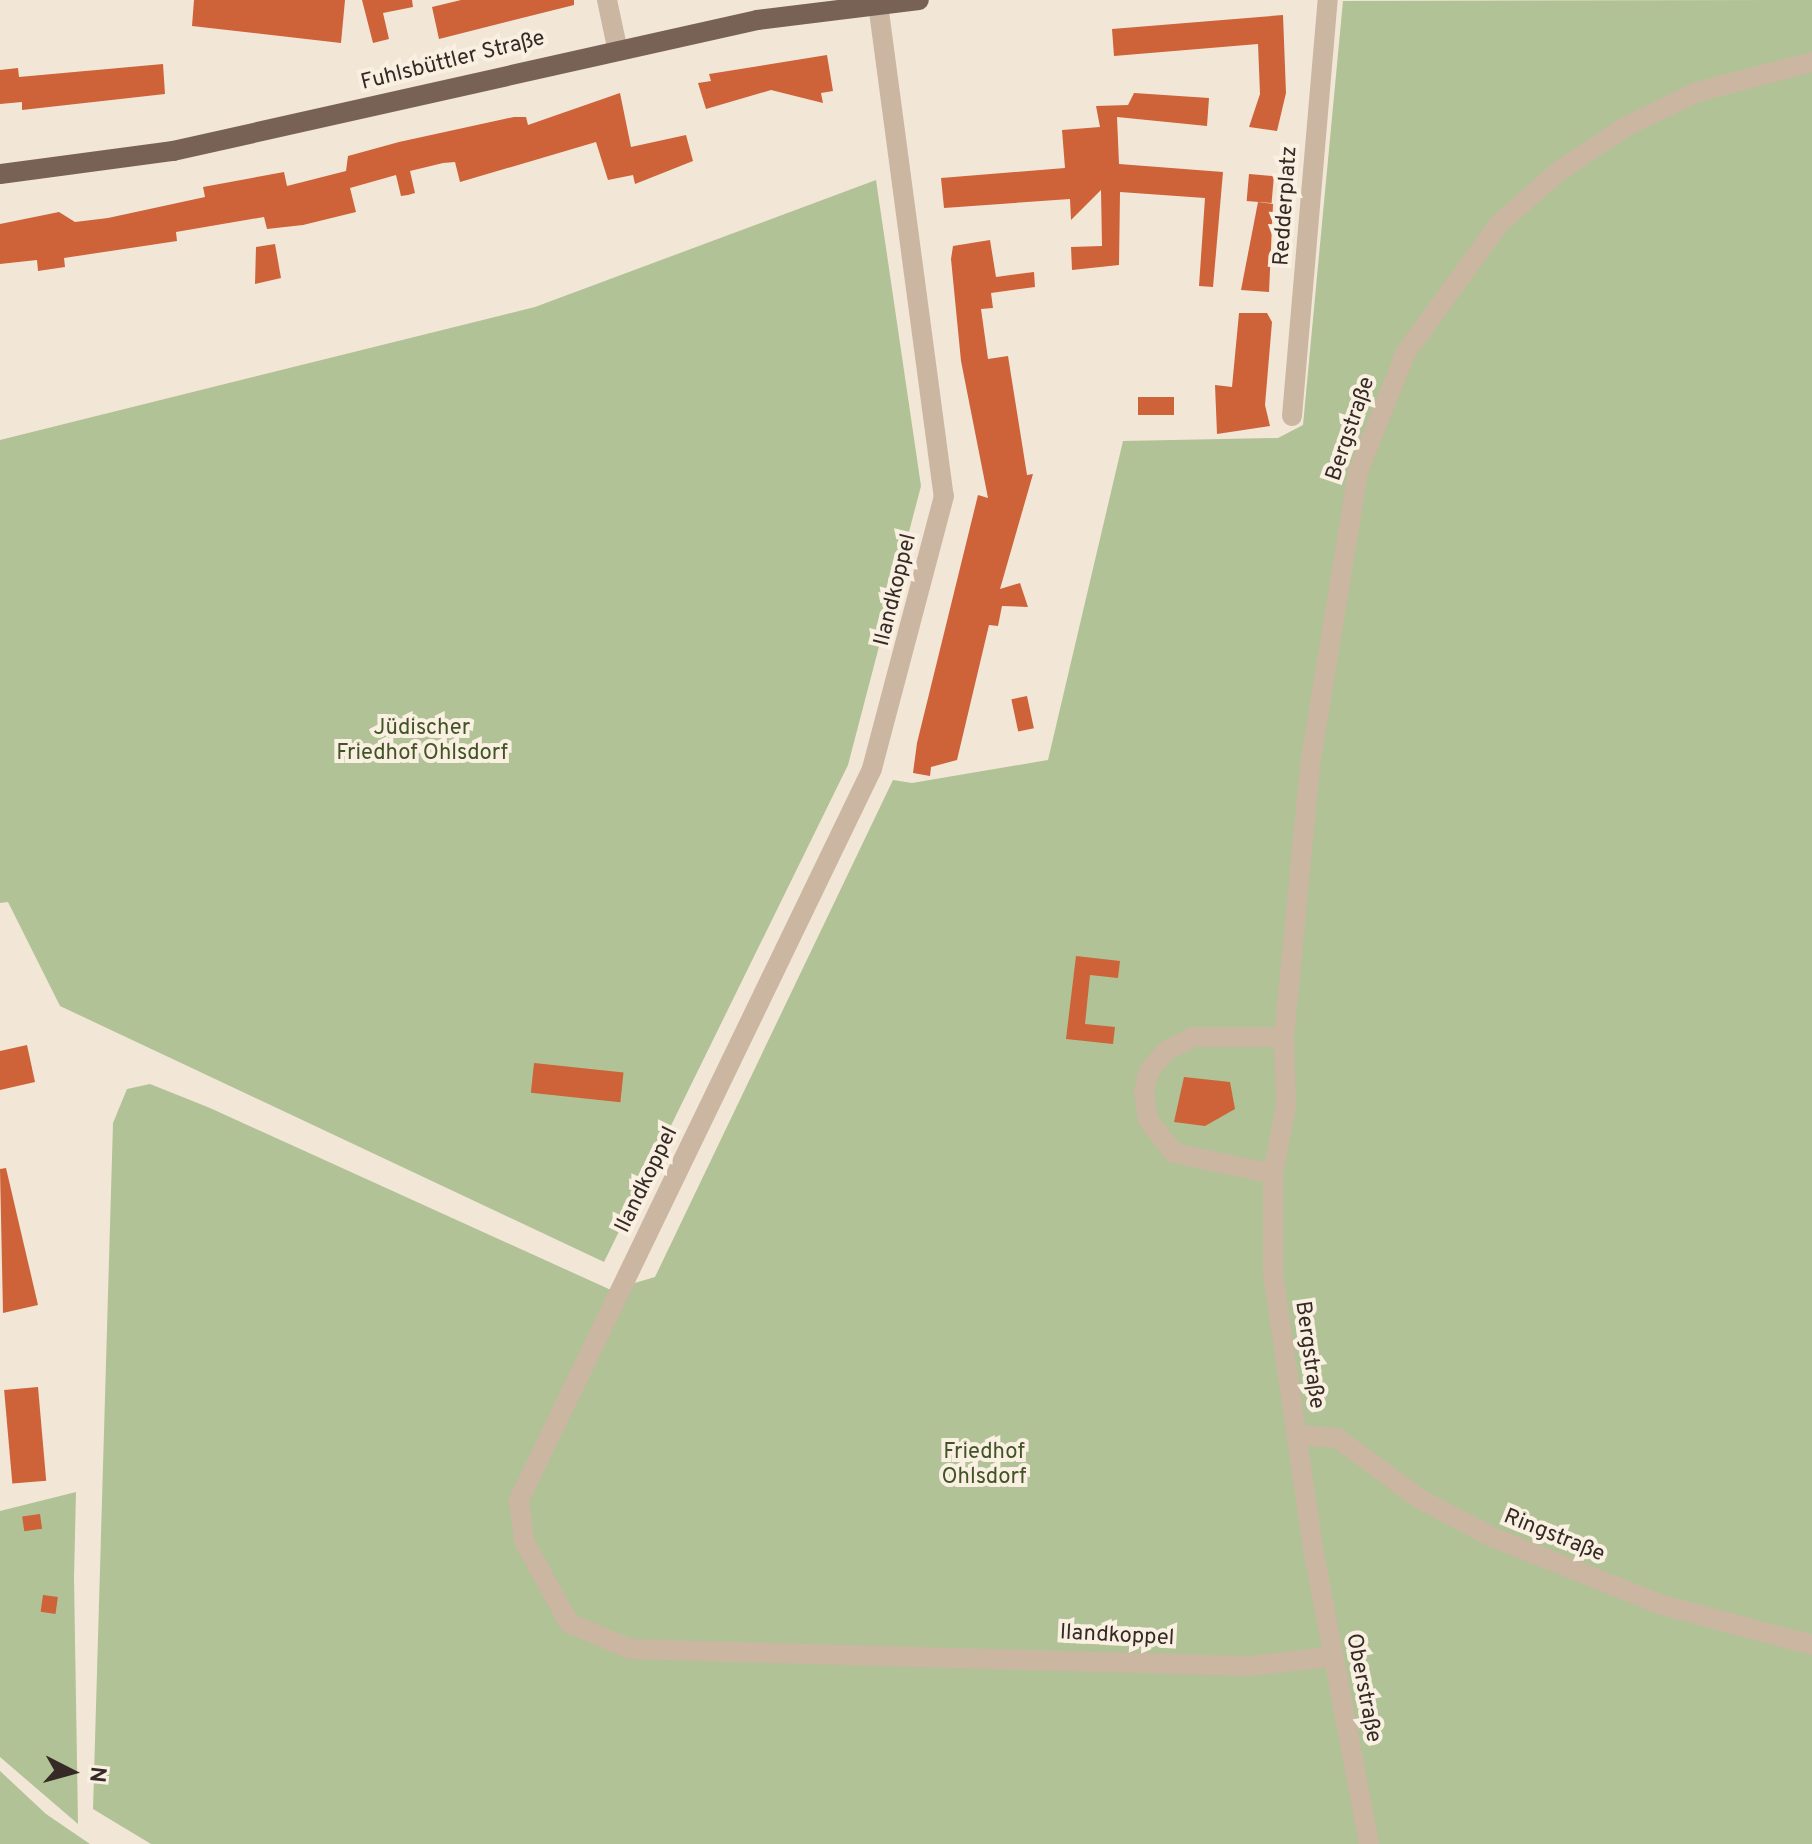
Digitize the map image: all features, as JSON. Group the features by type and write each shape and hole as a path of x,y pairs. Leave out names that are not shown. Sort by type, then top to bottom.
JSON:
{"main road":[{"name":"Fuhlsbüttler Straße","path":"0,174 173,151 617,47 919,0"}],"street":[{"path":"607,0 617,47"},
{"name":"Redderplatz","path":"1292,416 1328,0"},
{"name":"Ilandkoppel","path":"878,4 944,496 872,769 519,1500 524,1541 569,1623 630,1649 1248,1666 1331,1657"},
{"name":"Bergstraße","path":"1312,1541 1273,1273 1273,1174 1288,1088 1284,1037 1338,565 1358,472 1406,352 1458,272 1559,171 1697,92 1812,62"},
{"path":"1273,1174 1174,1153 1148,1120 1144,1092 1149,1071 1166,1051 1193,1037 1284,1037"},
{"name":"Ringstraße","path":"1297,1435 1337,1438 1420,1499 1531,1553 1662,1605 1812,1645"},
{"name":"Oberstraße","path":"1312,1541 1331,1657 1369,1844"}],"green space":[{"name":"Friedhof Ohlsdorf","path":"1812,0 1812,1844 151,1844 93,1809 113,1123 127,1089 150,1084 210,1108 611,1290 655,1277 893,780 912,783 1048,760 1123,441 1278,438 1303,425 1343,1"},
{"name":"Jüdischer Friedhof Ohlsdorf","path":"876,180 921,486 848,765 604,1262 60,1006 8,902 0,903 0,440 535,307"},
{"path":"76,1492 74,1578 78,1824 0,1757 0,1511"},
{"path":"0,1771 46,1814 90,1844 0,1844"}],"building":[{"path":"194,0 345,0 341,43 192,26"},
{"path":"362,0 412,0 413,7 383,13 389,39 373,43"},
{"path":"461,0 574,0 574,5 439,39 432,7"},
{"path":"1283,15 1286,93 1277,131 1249,127 1260,94 1258,44 1114,56 1112,29"},
{"path":"827,55 833,91 821,93 823,103 771,90 706,109 698,83 711,81 709,74"},
{"path":"163,64 165,94 22,110 22,102 0,104 0,70 18,68 19,77"},
{"path":"620,93 631,147 686,135 693,161 635,184 633,175 608,180 596,142 460,182 455,162 443,163 410,171 415,193 401,196 396,175 350,188 356,212 303,225 267,229 264,217 176,232 177,241 64,258 65,267 38,271 37,260 0,264 0,224 59,212 75,222 108,218 205,197 203,187 284,172 287,186 346,171 348,156 514,117 526,117 528,125"},
{"path":"1134,93 1209,98 1207,126 1117,117 1119,164 1223,172 1213,287 1199,286 1205,198 1120,192 1119,265 1072,270 1071,247 1102,246 1101,190 1071,220 1070,199 944,208 941,178 1065,168 1062,130 1100,127 1096,106 1128,105"},
{"path":"1249,174 1274,176 1272,203 1247,201"},
{"path":"1258,202 1273,204 1269,292 1241,290"},
{"path":"990,240 996,277 1034,272 1035,287 991,293 993,308 981,309 988,359 1008,356 1027,475 1033,474 1000,589 1020,583 1028,607 1002,606 998,626 989,625 957,760 931,767 930,776 913,773 917,743 978,495 988,498 961,361 951,259 953,246"},
{"path":"275,244 281,278 255,284 256,247"},
{"path":"1239,313 1267,313 1272,322 1265,405 1270,426 1217,434 1215,385 1232,387"},
{"path":"1138,397 1174,397 1174,415 1138,415"},
{"path":"1027,696 1034,728 1018,732 1011,699"},
{"path":"1076,956 1120,961 1118,978 1090,975 1085,1024 1115,1027 1113,1044 1066,1039"},
{"path":"27,1045 35,1082 0,1090 0,1051"},
{"path":"534,1063 624,1072 620,1102 531,1093"},
{"path":"1184,1077 1230,1082 1235,1109 1205,1126 1174,1122"},
{"path":"6,1168 38,1305 3,1313 0,1169"},
{"path":"38,1387 46,1481 12,1484 4,1390"},
{"path":"40,1514 42,1529 24,1531 22,1517"},
{"path":"43,1595 58,1597 55,1614 41,1612"}]}
